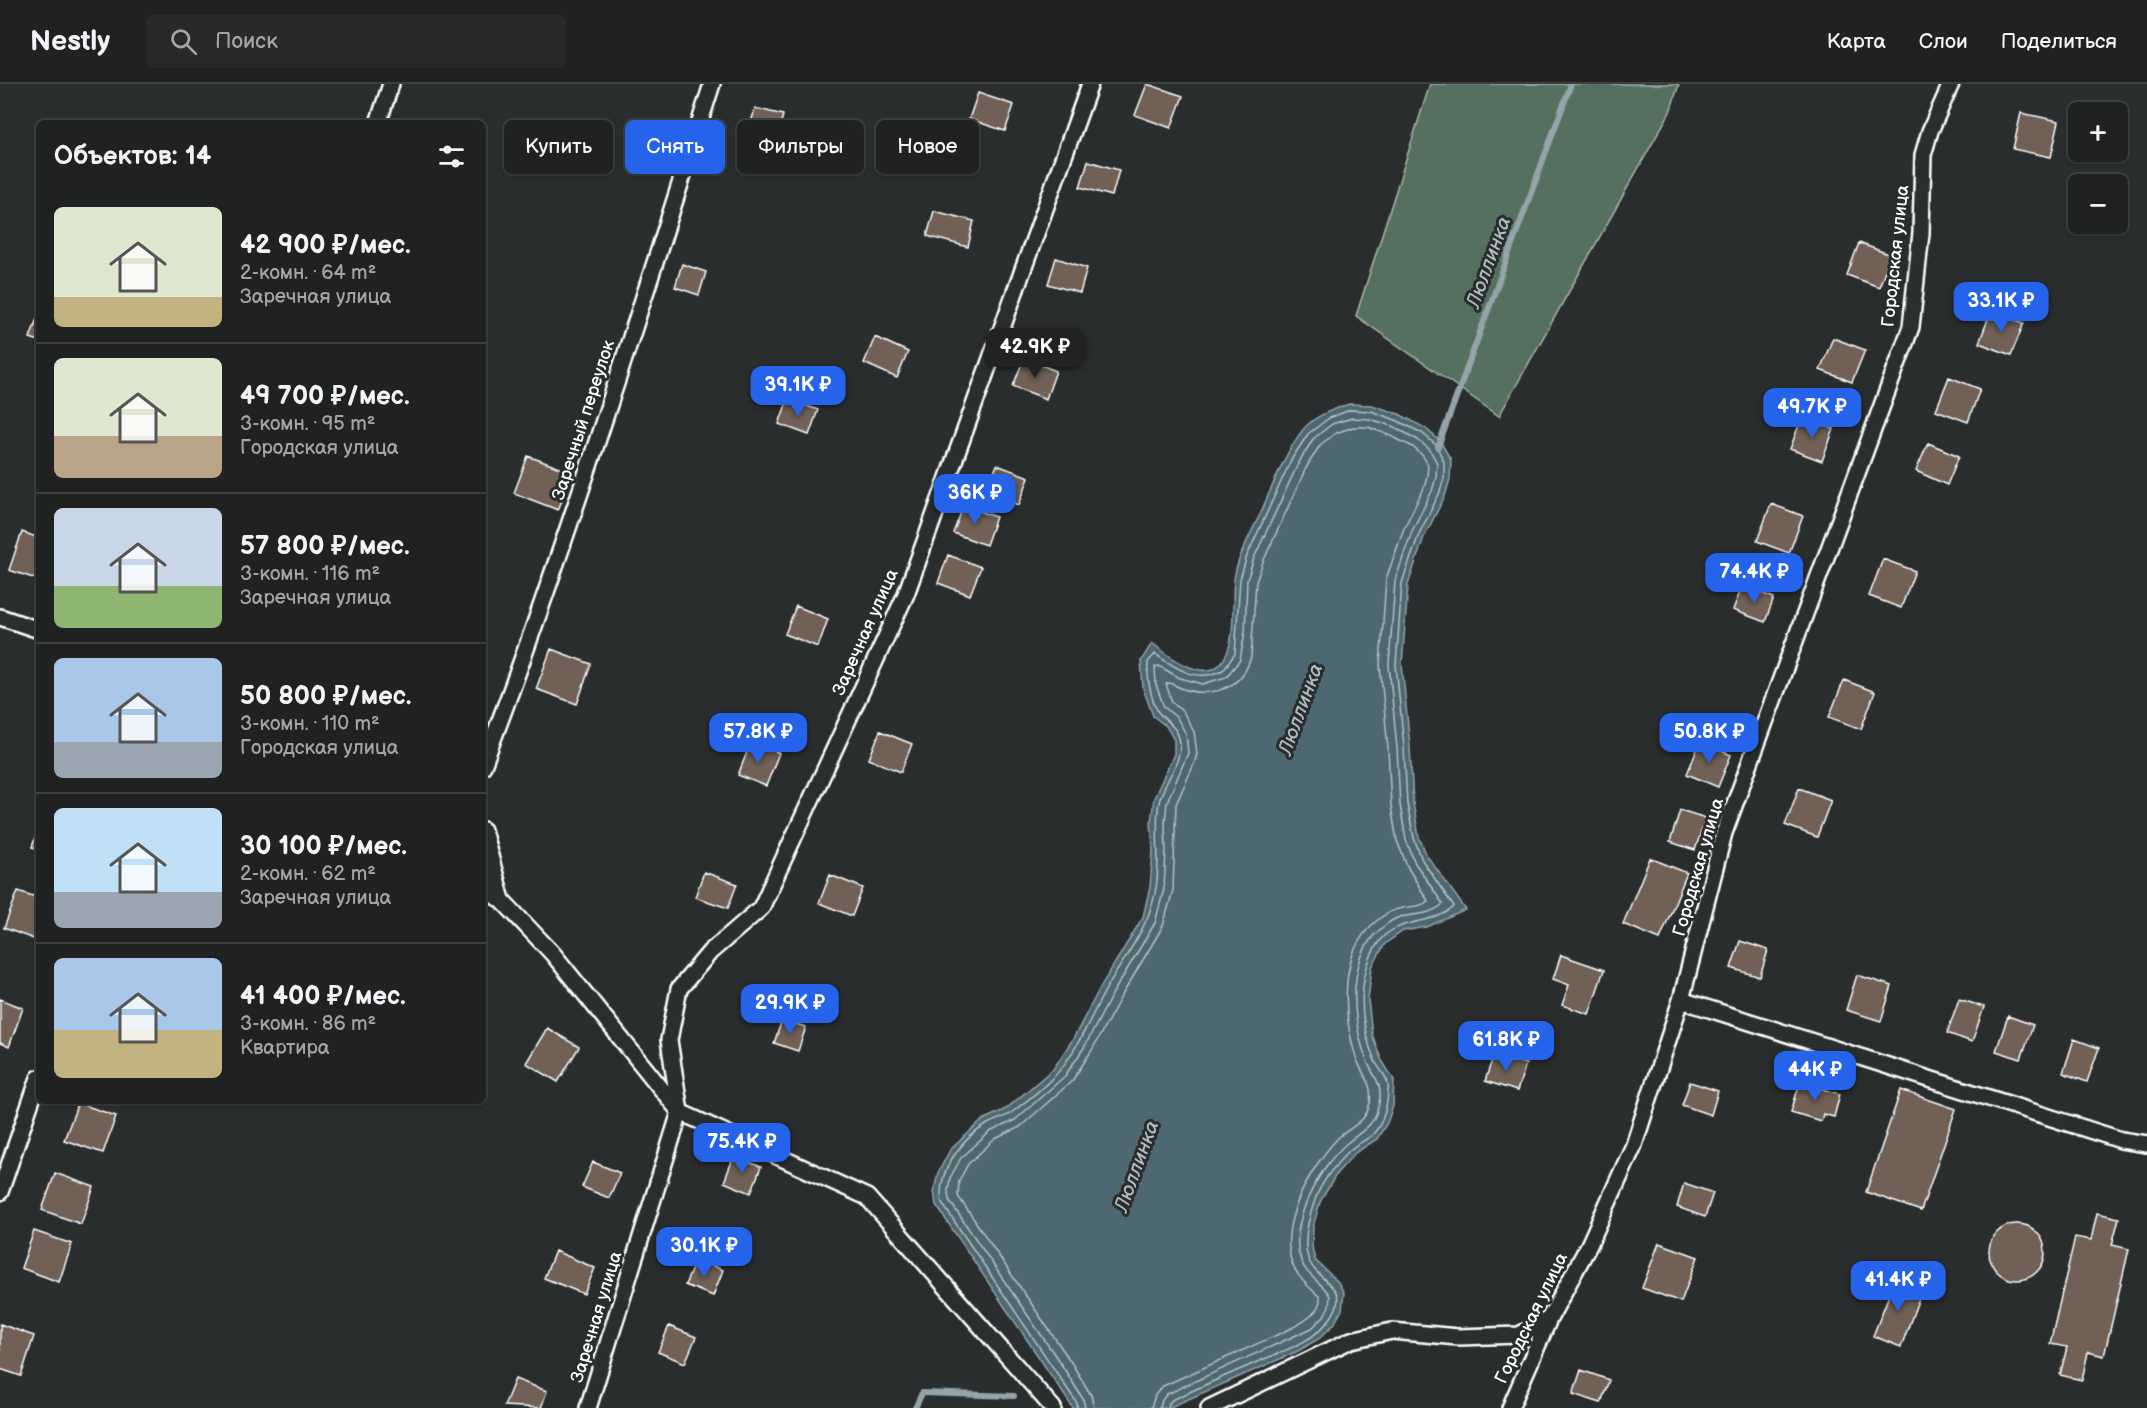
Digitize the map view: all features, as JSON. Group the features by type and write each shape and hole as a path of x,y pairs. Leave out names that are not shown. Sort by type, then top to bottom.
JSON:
{"street":[{"path":"379,120 391,84"},
{"name":"Заречный переулок","path":"486,758 522,664 597,443 712,84"},
{"name":"Заречная улица","path":"588,1408 680,1112 669,1040 678,989 710,952 761,908 906,594 1090,84"},
{"name":"Городская улица","path":"1510,1408 1549,1319 1589,1245 1634,1145 1681,1000 1724,833 1911,327 1921,233 1923,155 1930,131 1951,84"},
{"path":"0,617 36,629"},
{"path":"486,841 502,900"},
{"path":"486,891 502,900 553,954 680,1112 867,1197 1053,1408"},
{"path":"1681,1000 2121,1140 2147,1144"},
{"path":"0,1192 36,1087"},
{"path":"1209,1408 1351,1340 1392,1331 1458,1337 1519,1335 1549,1319"}],"green space":[{"path":"1430,84 1679,84 1670,112 1499,416 1356,316"}],"water":[{"path":"1349,404 1372,405 1399,414 1425,428 1440,441 1451,460 1450,479 1445,496 1424,537 1408,585 1402,665 1413,803 1419,837 1427,856 1466,910 1427,927 1403,931 1385,944 1372,967 1368,1000 1372,1034 1381,1059 1394,1080 1393,1106 1387,1123 1377,1139 1355,1153 1337,1173 1320,1202 1313,1227 1312,1247 1315,1260 1338,1282 1344,1293 1342,1310 1334,1324 1320,1338 1298,1351 1168,1408 1073,1408 936,1205 934,1191 938,1173 950,1150 983,1120 1006,1109 1054,1068 1143,917 1150,887 1153,851 1151,822 1154,798 1174,754 1174,740 1166,726 1153,716 1143,688 1141,661 1152,643 1176,660 1195,669 1213,669 1220,664 1226,656 1232,636 1234,580 1238,563 1284,460 1306,426 1323,414"}],"building":[{"path":"1147,84 1183,96 1171,128 1135,115"},
{"path":"978,93 1014,105 1005,131 979,122 979,120 969,119"},
{"path":"755,108 783,115 782,120 752,120"},
{"path":"2021,113 2059,121 2051,157 2013,149"},
{"path":"1088,161 1119,170 1112,196 1080,187"},
{"path":"934,211 974,221 968,247 927,236"},
{"path":"1859,243 1891,255 1879,287 1847,275"},
{"path":"1056,258 1087,268 1080,293 1048,284"},
{"path":"682,264 706,272 699,295 675,287"},
{"path":"1991,311 2024,323 2011,355 1979,343"},
{"path":"36,321 36,340 30,338"},
{"path":"875,337 908,352 897,378 864,363"},
{"path":"1833,338 1865,350 1852,382 1820,370"},
{"path":"1024,358 1056,371 1046,399 1013,386"},
{"path":"1949,377 1980,389 1968,422 1936,410"},
{"path":"788,399 818,410 809,435 779,424"},
{"path":"1802,417 1834,429 1822,461 1790,449"},
{"path":"1928,443 1959,456 1947,485 1916,471"},
{"path":"528,456 573,473 558,510 514,493"},
{"path":"997,465 1029,477 1019,505 986,492"},
{"path":"1771,504 1803,516 1789,553 1757,541"},
{"path":"964,505 996,517 986,545 953,533"},
{"path":"22,532 36,537 36,579 9,570"},
{"path":"948,555 981,567 970,595 938,583"},
{"path":"1883,559 1915,571 1901,608 1869,596"},
{"path":"1742,586 1774,598 1765,622 1733,610"},
{"path":"796,606 828,619 818,647 785,634"},
{"path":"551,649 591,664 577,704 536,689"},
{"path":"1844,680 1875,692 1861,729 1829,717"},
{"path":"880,731 912,744 901,772 869,759"},
{"path":"751,742 779,753 766,786 738,775"},
{"path":"1700,742 1731,755 1718,787 1687,774"},
{"path":"1799,788 1831,800 1817,837 1785,825"},
{"path":"1680,810 1706,818 1695,850 1670,842"},
{"path":"36,836 36,848 32,847"},
{"path":"1650,858 1687,873 1660,939 1623,924"},
{"path":"704,872 737,884 728,908 695,897"},
{"path":"830,875 863,888 852,916 819,903"},
{"path":"18,891 36,897 36,940 4,928"},
{"path":"1740,941 1768,950 1760,977 1731,968"},
{"path":"1561,955 1604,970 1589,1014 1562,1005 1569,985 1553,979"},
{"path":"1857,975 1892,986 1881,1021 1846,1010"},
{"path":"0,999 23,1008 9,1047 0,1043"},
{"path":"1959,999 1984,1007 1972,1042 1947,1033"},
{"path":"2008,1016 2033,1025 2021,1059 1996,1051"},
{"path":"782,1020 806,1027 798,1051 774,1043"},
{"path":"547,1028 579,1047 558,1082 526,1063"},
{"path":"2074,1039 2099,1048 2087,1082 2063,1073"},
{"path":"1494,1054 1526,1064 1517,1091 1485,1081"},
{"path":"1690,1082 1718,1091 1711,1115 1682,1105"},
{"path":"1800,1082 1840,1094 1834,1117 1823,1114 1821,1121 1791,1112"},
{"path":"1901,1090 1956,1109 1921,1211 1866,1192"},
{"path":"78,1104 116,1116 103,1153 64,1140"},
{"path":"734,1156 761,1167 751,1193 724,1182"},
{"path":"593,1162 620,1173 609,1198 582,1187"},
{"path":"55,1173 94,1187 81,1224 42,1210"},
{"path":"1684,1183 1713,1193 1705,1217 1677,1207"},
{"path":"2097,1213 2119,1218 2112,1245 2129,1249 2104,1356 2088,1352 2082,1380 2060,1375 2067,1347 2050,1344 2075,1237 2091,1240"},
{"path":"2011,1224 2023,1224 2033,1228 2041,1236 2045,1252 2041,1268 2033,1276 2023,1280 2011,1280 2001,1276 1993,1268 1989,1258 1989,1246 1993,1236 2001,1228"},
{"path":"34,1231 72,1244 59,1282 21,1268"},
{"path":"1659,1243 1698,1257 1681,1302 1642,1288"},
{"path":"555,1251 595,1268 584,1294 544,1278"},
{"path":"696,1259 723,1270 713,1296 685,1285"},
{"path":"1896,1277 1923,1287 1901,1347 1873,1336"},
{"path":"0,1324 34,1336 21,1376 0,1369"},
{"path":"669,1326 696,1337 685,1363 658,1352"},
{"path":"1581,1370 1609,1380 1601,1403 1573,1394"},
{"path":"515,1379 547,1391 541,1408 504,1406"}],"waterway":[{"name":"Люллинка","path":"1438,447 1571,84"},
{"name":"Люллинка","path":"915,1408 922,1393 1014,1396"}]}
